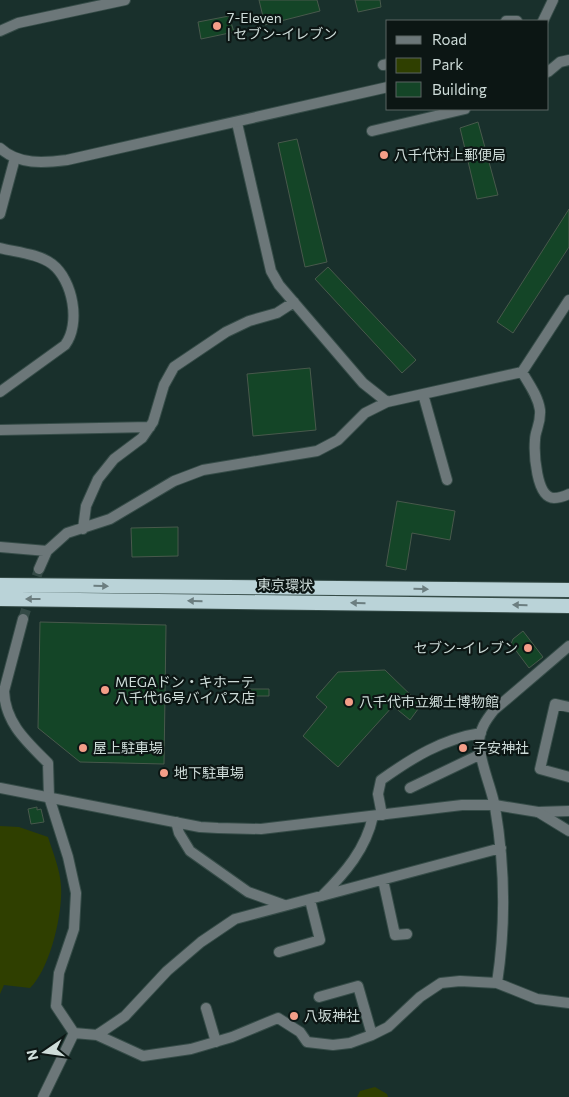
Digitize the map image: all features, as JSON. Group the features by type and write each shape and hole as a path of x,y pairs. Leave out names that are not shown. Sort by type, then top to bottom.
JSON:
{"highway":[{"name":"東京環状","path":"0,585 569,590"},
{"name":"東京環状","path":"0,599 569,606"}],"street":[{"path":"0,31 18,23 125,0"},
{"path":"543,20 553,0"},
{"path":"549,71 560,62 569,60"},
{"path":"0,148 15,158 44,163 67,160 237,123 386,87"},
{"path":"372,131 461,110"},
{"path":"237,123 271,270 279,285 363,383 387,402"},
{"path":"0,214 15,158"},
{"path":"0,248 51,263 62,274 70,296 74,326 72,337 65,345 0,392"},
{"path":"39,569 47,551 67,533 110,519 174,481 203,470 325,448 338,440 365,413 387,402 522,372 569,300"},
{"path":"83,529 86,506 98,479 114,459 142,438 150,427 164,384 174,367 226,332 249,321 277,313 294,302"},
{"path":"522,372 535,394 540,408 540,425 534,438 540,484 548,496 554,498 569,494"},
{"path":"423,394 447,480"},
{"path":"0,430 150,427"},
{"path":"0,547 47,551"},
{"path":"23,619 4,691 5,702 10,718 18,732 48,763 49,797 68,857 76,893 74,929 59,974 56,1006 74,1033"},
{"path":"497,983 502,949 504,864 494,805 481,754 481,733 484,721 494,710 569,646"},
{"path":"569,707 555,704 540,769 569,776"},
{"path":"320,897 351,864 364,844 377,816 381,780 438,744 460,736 481,733"},
{"path":"410,788 481,754"},
{"path":"0,788 200,827 261,829 462,805 494,805 538,812 569,811"},
{"path":"538,812 569,831"},
{"path":"176,822 179,833 190,851 248,892 285,905"},
{"path":"97,1035 125,1016 166,971 222,927 246,915 310,900 501,848"},
{"path":"383,880 395,935 407,934"},
{"path":"279,952 320,940 310,900"},
{"path":"74,1033 97,1035 144,1056 191,1049 216,1042 278,1018 300,1032 307,1042 318,1045 350,1043 388,1027 420,997 441,983 460,981 497,983 537,999 569,1003"},
{"path":"319,997 358,986 372,1035"},
{"path":"206,1008 216,1042"},
{"path":"44,1097 74,1033"}],"green space":[{"path":"0,826 19,827 48,837 59,873 61,897 54,940 44,968 30,988 4,985 0,994"},
{"path":"375,1087 387,1094 388,1097 357,1097 360,1091"}],"building":[{"path":"259,0 317,0 320,11 265,25"},
{"path":"355,0 380,0 381,7 358,12"},
{"path":"229,16 234,32 201,39 198,22"},
{"path":"478,122 498,195 477,199 460,128"},
{"path":"297,139 327,262 305,267 278,143"},
{"path":"569,209 569,247 513,333 497,322"},
{"path":"328,267 416,360 402,373 315,279"},
{"path":"310,368 316,430 253,436 247,374"},
{"path":"397,501 455,511 450,540 412,533 406,570 386,566"},
{"path":"178,527 178,556 132,557 131,528"},
{"path":"40,622 166,625 164,764 80,762 38,728"},
{"path":"523,631 543,657 529,668 511,644 513,639"},
{"path":"385,670 421,705 410,720 393,706 338,767 303,736 327,707 316,697 338,672"},
{"path":"247,689 269,689 269,696 248,696"},
{"path":"37,807 37,810 41,809 44,822 31,824 28,809"}],"tunnel":[{"path":"23,619 39,569"}],"place":[{"name":"7-Eleven | セブン-イレブン","path":"217,26"},
{"name":"八千代村上郵便局","path":"384,155"},
{"name":"セブン-イレブン","path":"528,648"},
{"name":"MEGAドン・キホーテ 八千代16号バイパス店","path":"105,690"},
{"name":"八千代市立郷土博物館","path":"349,702"},
{"name":"屋上駐車場","path":"83,748"},
{"name":"子安神社","path":"463,748"},
{"name":"地下駐車場","path":"164,773"},
{"name":"八坂神社","path":"294,1016"}]}
